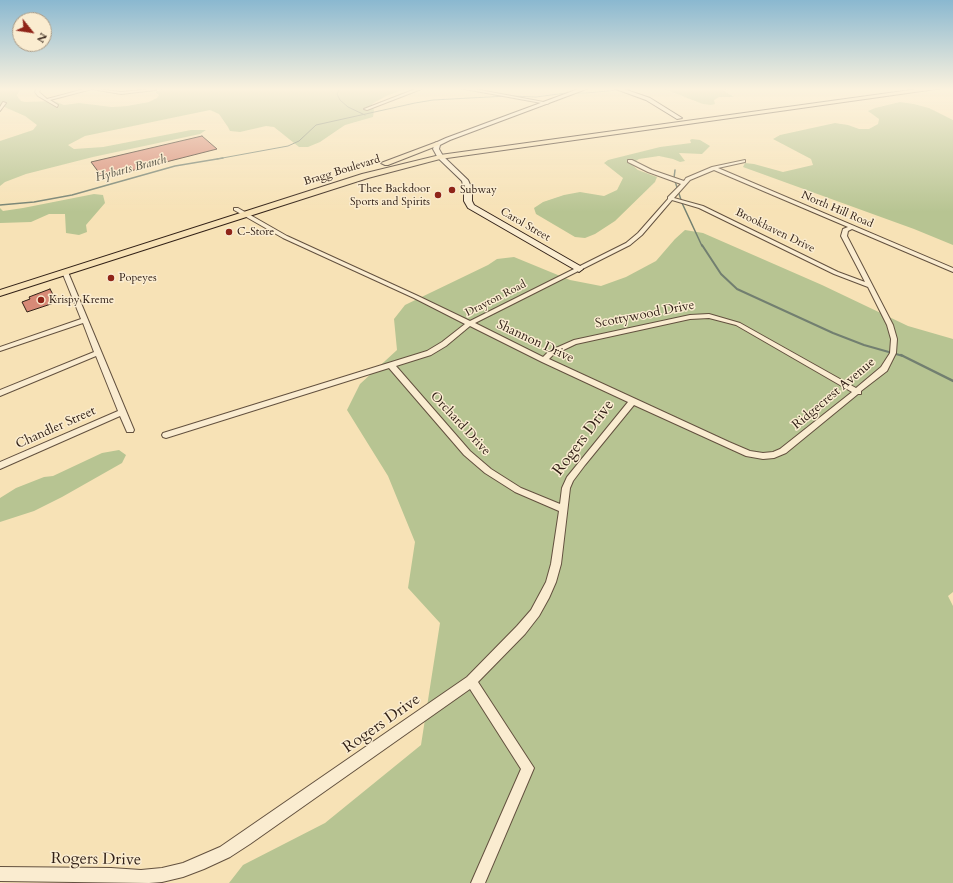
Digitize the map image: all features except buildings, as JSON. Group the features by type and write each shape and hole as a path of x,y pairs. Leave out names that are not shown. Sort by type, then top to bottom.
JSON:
{"main road":[{"name":"Bragg Boulevard","path":"0,284 376,166 438,151 597,129"},
{"path":"594,135 600,132 621,129"},
{"name":"Bragg Boulevard","path":"0,293 336,185 400,166 438,151 637,129"}],"street":[{"path":"438,151 487,129"},
{"name":"Carol Street","path":"438,151 465,180 468,189 468,201 471,206 579,269"},
{"path":"630,161 650,171 684,183"},
{"name":"Drayton Road","path":"166,435 420,357 437,349 469,324 618,249 634,239 684,183 696,175 714,168 743,161"},
{"name":"North Hill Road","path":"714,168 953,270"},
{"name":"Brookhaven Drive","path":"670,198 701,207 836,273 869,286"},
{"name":"Shannon Drive","path":"236,209 244,215 285,237 544,360 726,444 749,454 763,456"},
{"name":"Ridgecrest Avenue","path":"763,456 783,451 858,392 884,369 889,362 894,348 894,339 890,325 844,236 845,230 852,227"},
{"path":"65,272 130,430"},
{"name":"Scottywood Drive","path":"544,360 551,353 574,342 690,317 709,316 738,324 858,392"},
{"path":"0,349 84,320"},
{"path":"0,393 98,353"},
{"name":"Orchard Drive","path":"391,366 467,453 488,471 518,490 563,509"},
{"name":"Rogers Drive","path":"0,874 111,875 141,877 169,873 204,862 225,852 245,839 472,681 521,630 545,595 556,564 566,488 570,479 633,401"},
{"name":"Chandler Street","path":"0,466 122,412"},
{"path":"472,681 528,768 478,883"}],"green space":[{"path":"118,129 85,136 68,145 74,149 103,147 191,130 206,130 200,134 93,157 26,174 5,182 0,186 0,141 33,130"},
{"path":"229,129 252,129 240,132 230,131"},
{"path":"277,129 339,129 320,142 308,147 299,147"},
{"path":"807,129 953,129 953,245 914,229 743,167 745,163 754,164 783,172 813,165 811,159 773,139 780,135"},
{"path":"690,140 700,140 710,146 702,154 679,153 685,161 680,162 659,156 639,159 631,164 638,170 657,177 655,182 615,221 595,234 585,238 575,237 536,214 534,208 543,202 564,195 580,192 604,196 617,190 623,178 604,163 608,160 660,147 691,143"},
{"path":"94,194 103,195 105,203 86,225 87,232 79,235 66,233 65,214 49,214 31,222 0,223 0,208 3,211"},
{"path":"685,230 703,233 822,285 908,326 953,339 953,592 948,596 953,606 953,883 229,883 243,865 325,823 421,745 440,623 408,588 415,542 388,476 347,410 360,384 397,350 394,319 405,305 488,265 497,259 514,257 570,280 601,286 626,277 656,261"},
{"path":"119,450 126,455 122,463 34,511 0,522 0,498 16,488 44,477 53,476 102,453"}],"waterway":[{"name":"Hybarts Branch","path":"217,159 288,146 299,141 312,129"},
{"name":"Hybarts Branch","path":"217,159 223,158"},
{"name":"Hybarts Branch","path":"0,205 34,202 72,195 175,166 217,159"},
{"path":"675,170 674,178 682,203 702,246"},
{"path":"702,245 721,274 737,289 833,333 864,345 903,356"},
{"path":"903,356 953,381"}],"place":[{"name":"Subway","path":"452,190"},
{"name":"Thee Backdoor Sports and Spirits","path":"438,195"},
{"name":"C-Store","path":"229,232"},
{"name":"Popeyes","path":"111,278"},
{"name":"Krispy Kreme","path":"41,300"}]}
